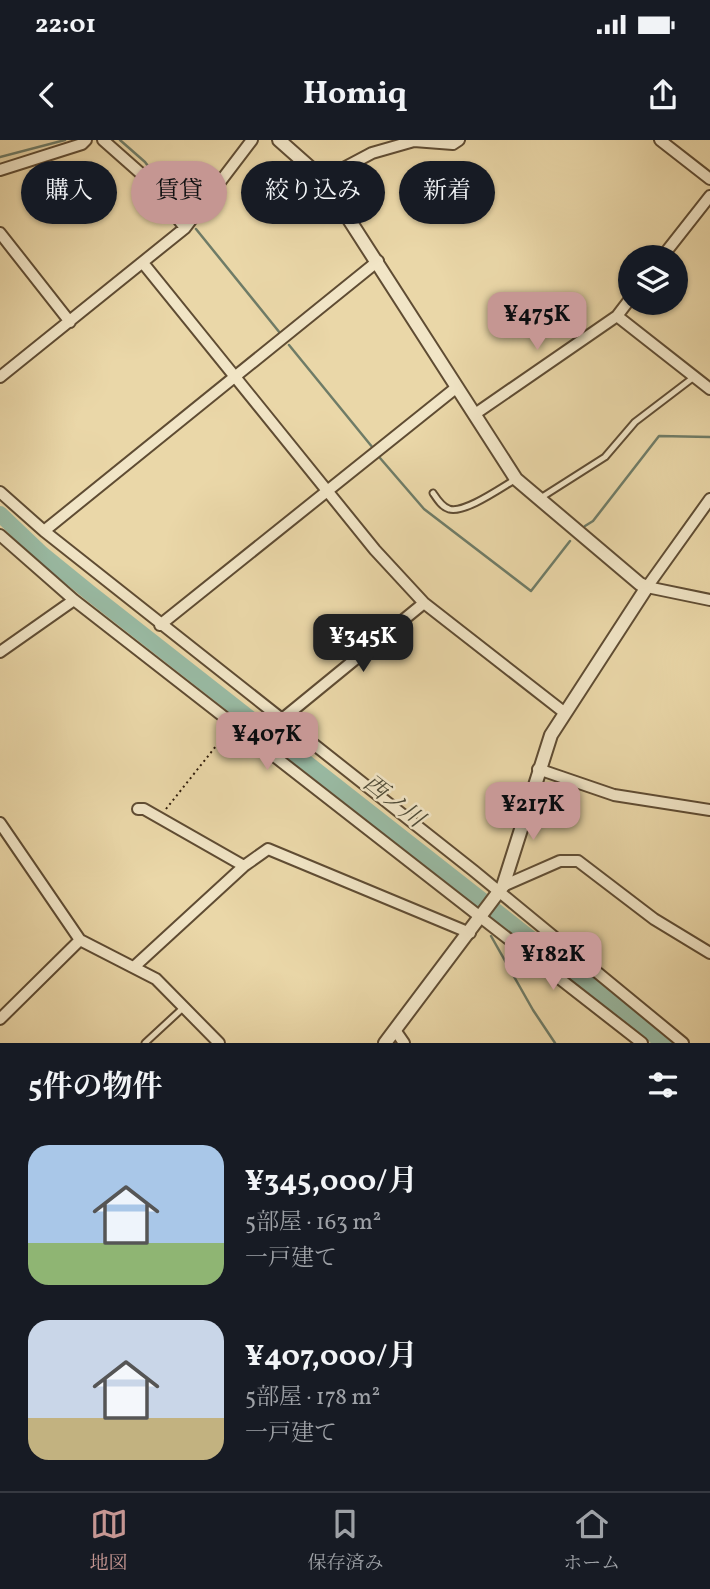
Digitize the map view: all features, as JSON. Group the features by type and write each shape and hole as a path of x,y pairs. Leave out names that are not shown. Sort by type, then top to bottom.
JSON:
{"street":[{"path":"0,170 82,144 86,140"},
{"path":"103,140 146,178 185,228"},
{"path":"0,377 185,228 253,140"},
{"path":"279,140 303,161"},
{"path":"357,161 372,153 414,141 453,144 459,140"},
{"path":"660,140 710,179"},
{"path":"671,245 710,195"},
{"path":"353,224 516,479 647,587 710,600"},
{"path":"0,233 70,322"},
{"path":"44,531 378,261"},
{"path":"144,263 375,550 424,603 565,713"},
{"path":"475,414 617,316 710,389"},
{"path":"160,625 457,387"},
{"path":"0,492 160,625 499,892 683,1043"},
{"path":"384,1043 499,892 551,735 647,587 710,499"},
{"path":"0,535 74,600 642,1043"},
{"path":"0,652 74,600"},
{"path":"281,719 424,603"},
{"path":"538,769 614,795 710,810"},
{"path":"138,810 159,818 244,866"},
{"path":"0,823 80,940 156,979 219,1043"},
{"path":"135,966 244,866 268,849 470,933"},
{"path":"499,892 560,861 578,861 654,919 710,953"},
{"path":"0,1019 80,940"},
{"path":"395,1030 404,1043"}],"lane":[{"path":"539,499 605,457 635,422 694,377"},
{"path":"433,493 441,505 450,510 463,509 516,479"},
{"path":"145,1043 184,1007"}],"path":[{"path":"159,818 233,725"}],"waterway":[{"path":"0,157 65,140"},
{"path":"120,140 144,161"},
{"path":"196,229 280,333"},
{"path":"289,345 373,448"},
{"path":"585,526 593,521 659,436 710,437"},
{"path":"380,458 424,509 531,591 570,541"},
{"name":"西ノ川","path":"0,514 42,554 90,593 664,1043"},
{"path":"491,936 555,1043"}]}
